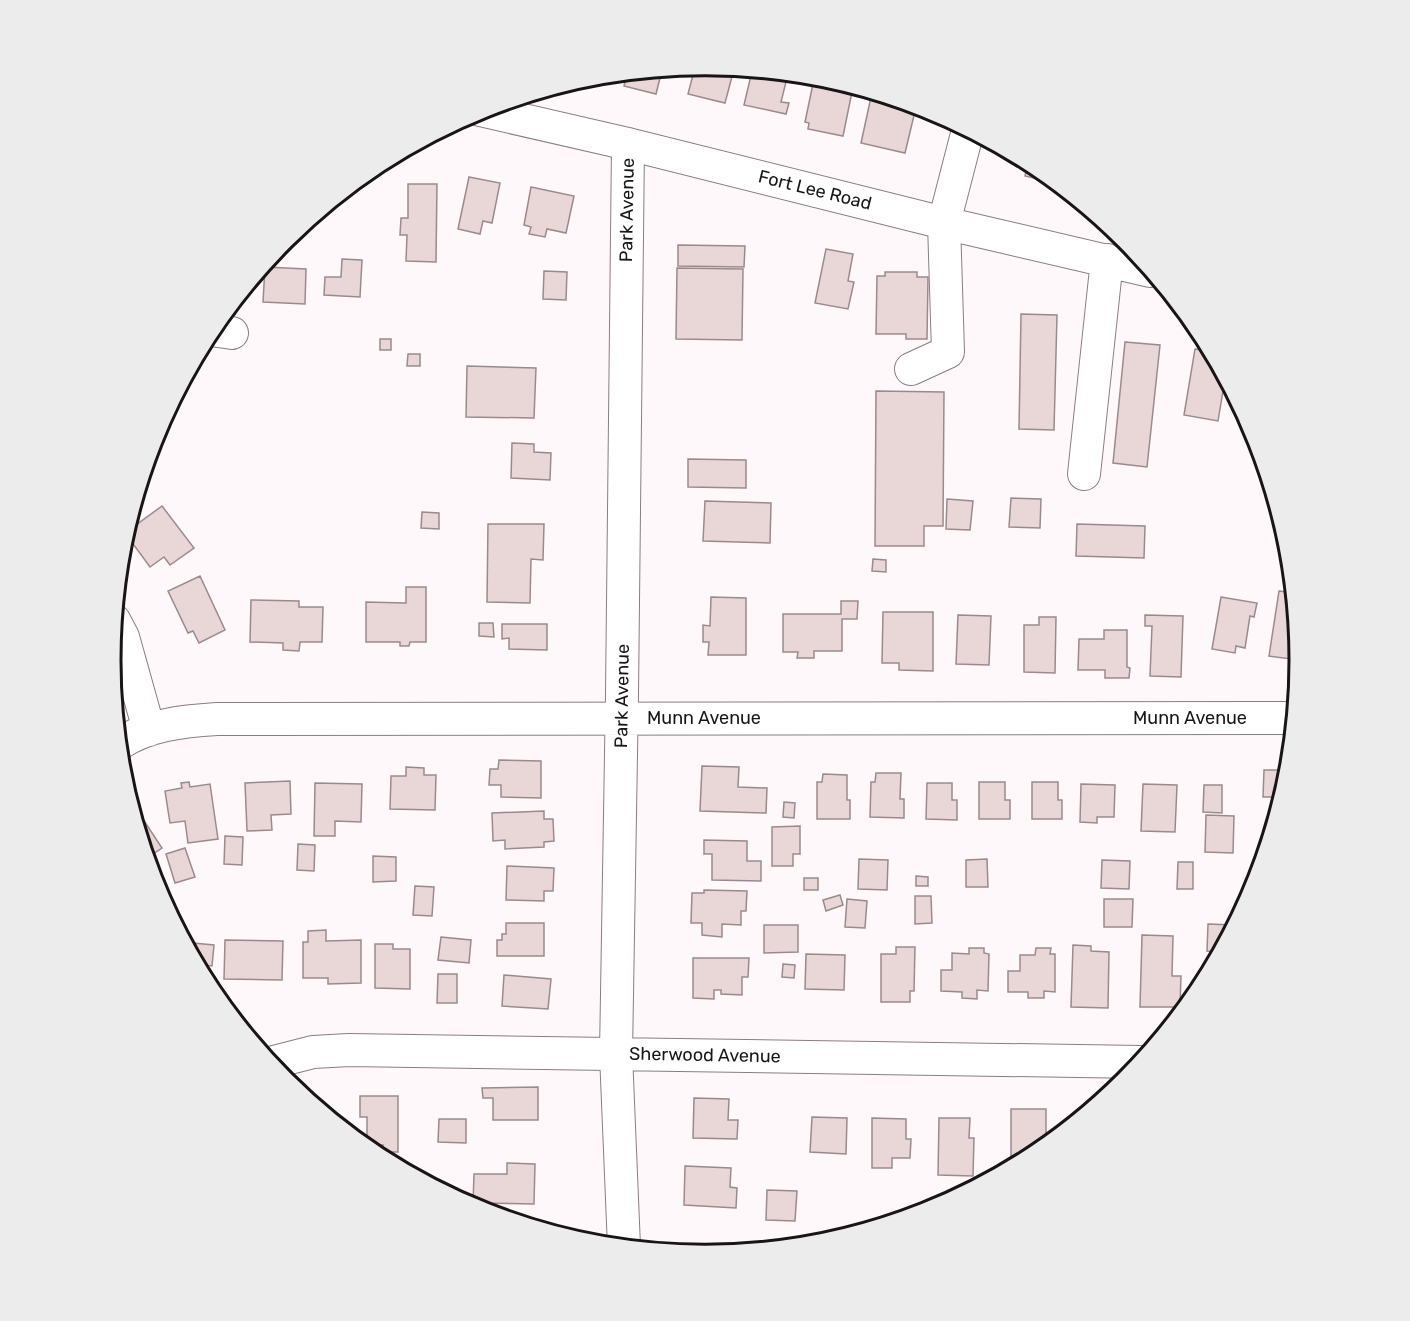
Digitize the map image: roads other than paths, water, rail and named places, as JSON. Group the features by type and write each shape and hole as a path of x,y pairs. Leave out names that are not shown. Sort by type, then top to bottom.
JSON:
{"street":[{"name":"Fort Lee Road","path":"502,113 944,223 1137,268"},
{"path":"911,369 948,352 944,223 966,138"},
{"name":"Park Avenue","path":"624,1239 616,1054 628,144"},
{"path":"1084,474 1107,260"},
{"path":"122,634 149,730"},
{"name":"Munn Avenue","path":"127,740 149,730 181,722 216,719 1286,718"},
{"name":"Sherwood Avenue","path":"281,1061 313,1052 350,1050 1129,1062"}]}
